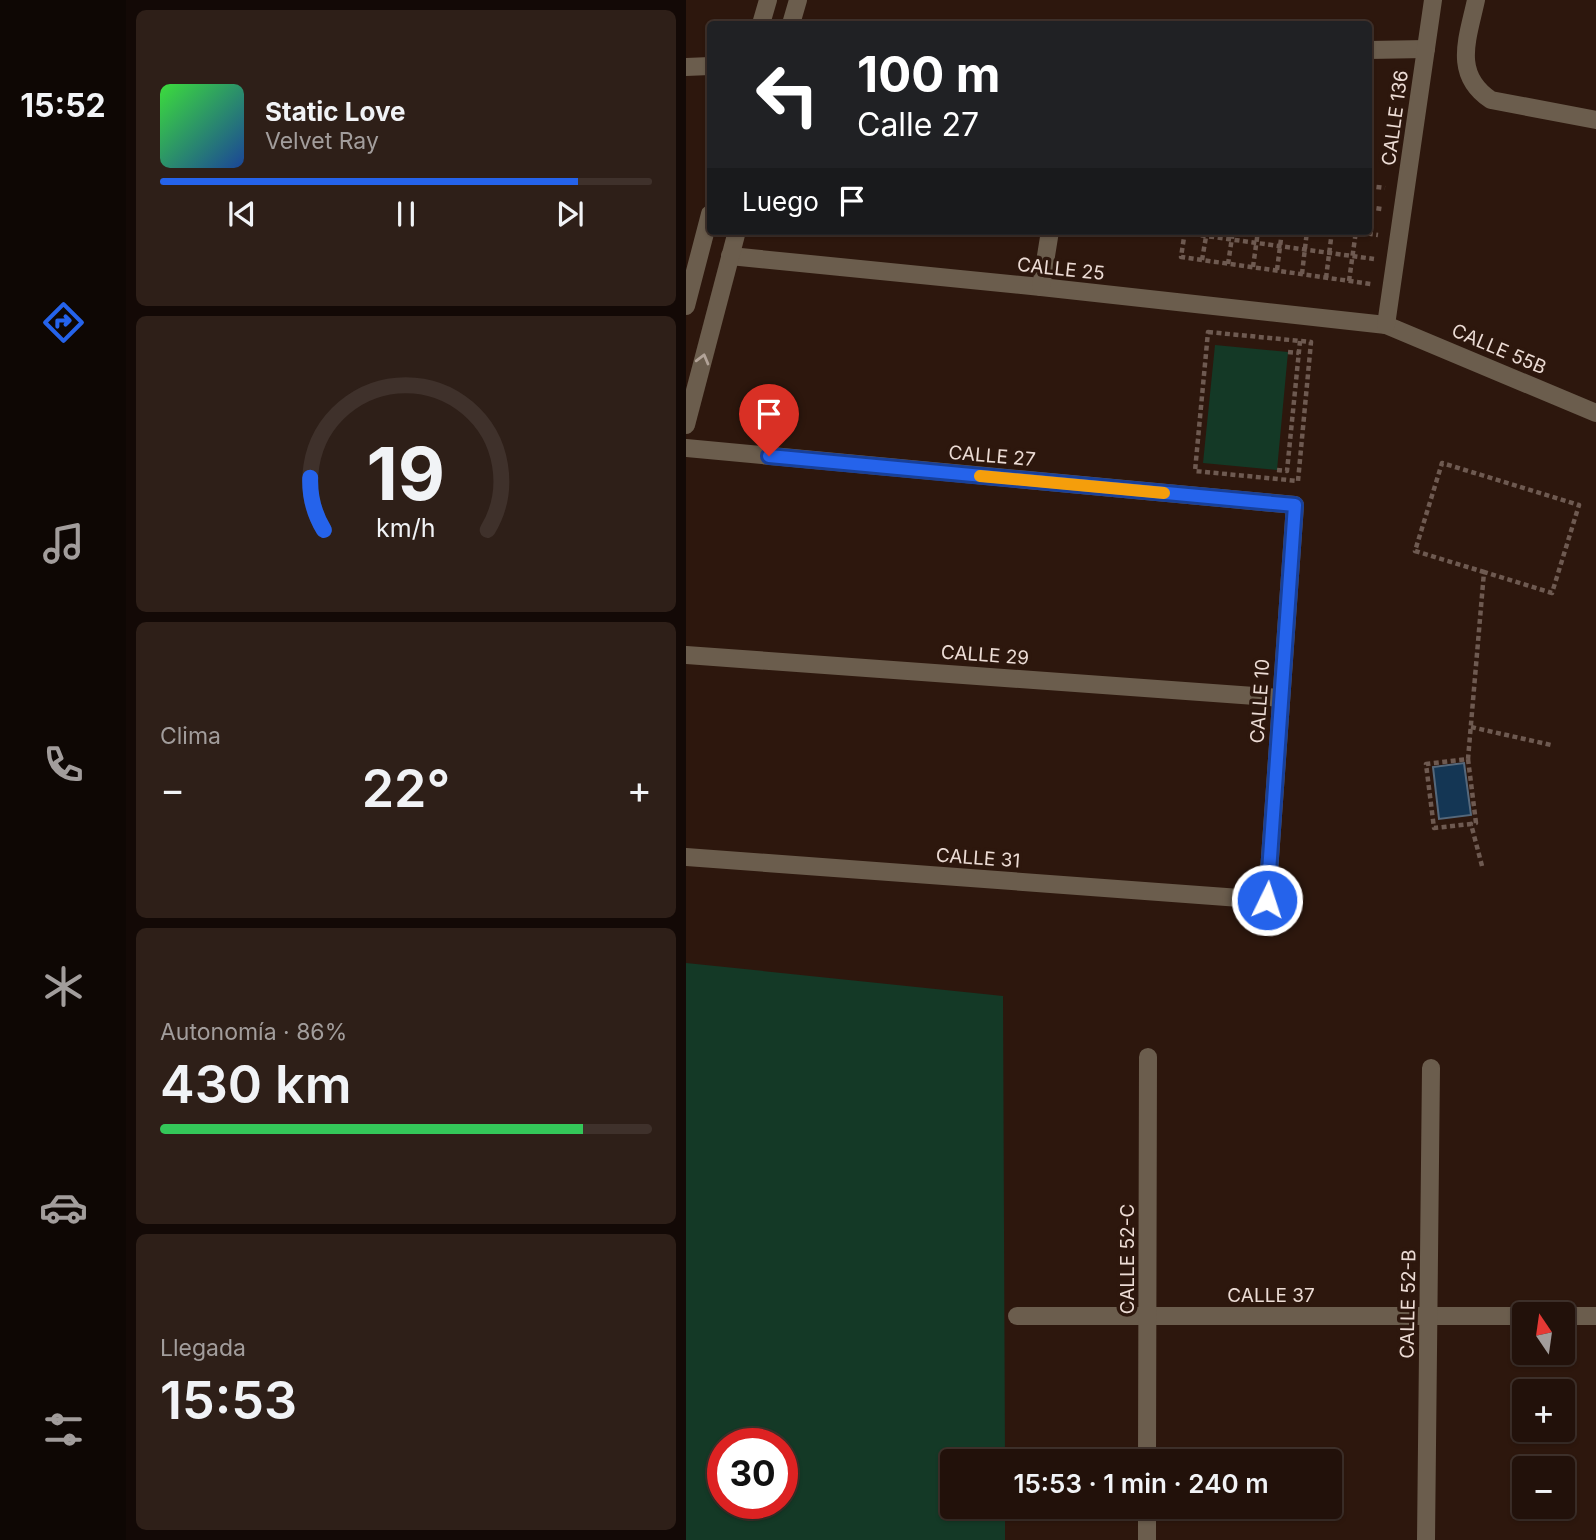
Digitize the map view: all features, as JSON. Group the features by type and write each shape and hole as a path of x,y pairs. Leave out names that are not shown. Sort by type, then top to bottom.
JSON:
{"street":[{"path":"762,21 768,0"},
{"path":"793,21 798,0"},
{"name":"CALLE 136","path":"1387,325 1433,0"},
{"path":"1476,0 1465,55 1471,81 1480,93 1491,100 1596,120"},
{"path":"1372,50 1426,49"},
{"path":"686,67 707,66"},
{"path":"686,306 691,270 707,223"},
{"path":"686,425 736,235"},
{"path":"1041,288 1049,235"},
{"name":"CALLE 25","path":"730,256 1387,325"},
{"name":"CALLE 55B","path":"1387,325 1596,412"},
{"name":"CALLE 27","path":"686,448 1295,505"},
{"name":"CALLE 10","path":"1267,900 1295,505"},
{"name":"CALLE 29","path":"686,654 1281,698"},
{"name":"CALLE 31","path":"686,857 1267,900"},
{"name":"CALLE 52-C","path":"1147,1449 1148,1057"},
{"name":"CALLE 52-B","path":"1426,1540 1431,1068"},
{"path":"1575,1316 1596,1315"},
{"name":"CALLE 37","path":"1017,1317 1512,1316"},
{"path":"1147,1519 1147,1540"}],"path":[{"path":"1372,187 1391,189"},
{"path":"1372,234 1385,236"},
{"path":"1184,235 1181,257 1378,285"},
{"path":"1202,260 1206,235"},
{"path":"1210,235 1382,260"},
{"path":"1228,264 1232,235"},
{"path":"1253,267 1257,235"},
{"path":"1277,270 1281,235"},
{"path":"1302,274 1307,235"},
{"path":"1326,278 1331,235"},
{"path":"1349,281 1355,235"},
{"path":"1208,332 1300,341 1311,342 1298,481 1195,471 1208,332"},
{"path":"1276,470 1287,471 1300,341"},
{"path":"1288,352 1299,353"},
{"path":"1442,463 1579,505 1552,593 1484,572 1415,551 1442,463"},
{"path":"1468,759 1426,764 1434,828 1476,823 1468,759 1484,572"},
{"path":"1471,727 1551,745"},
{"path":"1471,824 1482,866"}],"green space":[{"path":"1215,345 1288,352 1277,470 1203,463"},
{"path":"686,963 1003,996 1005,1449 940,1449 940,1519 1005,1519 1005,1540 686,1540"}],"water":[{"path":"1464,763 1471,815 1439,819 1433,767"}],"slow traffic":[{"path":"980,476 1164,493"}],"route":[{"path":"769,456 1295,505 1267,900"}]}
